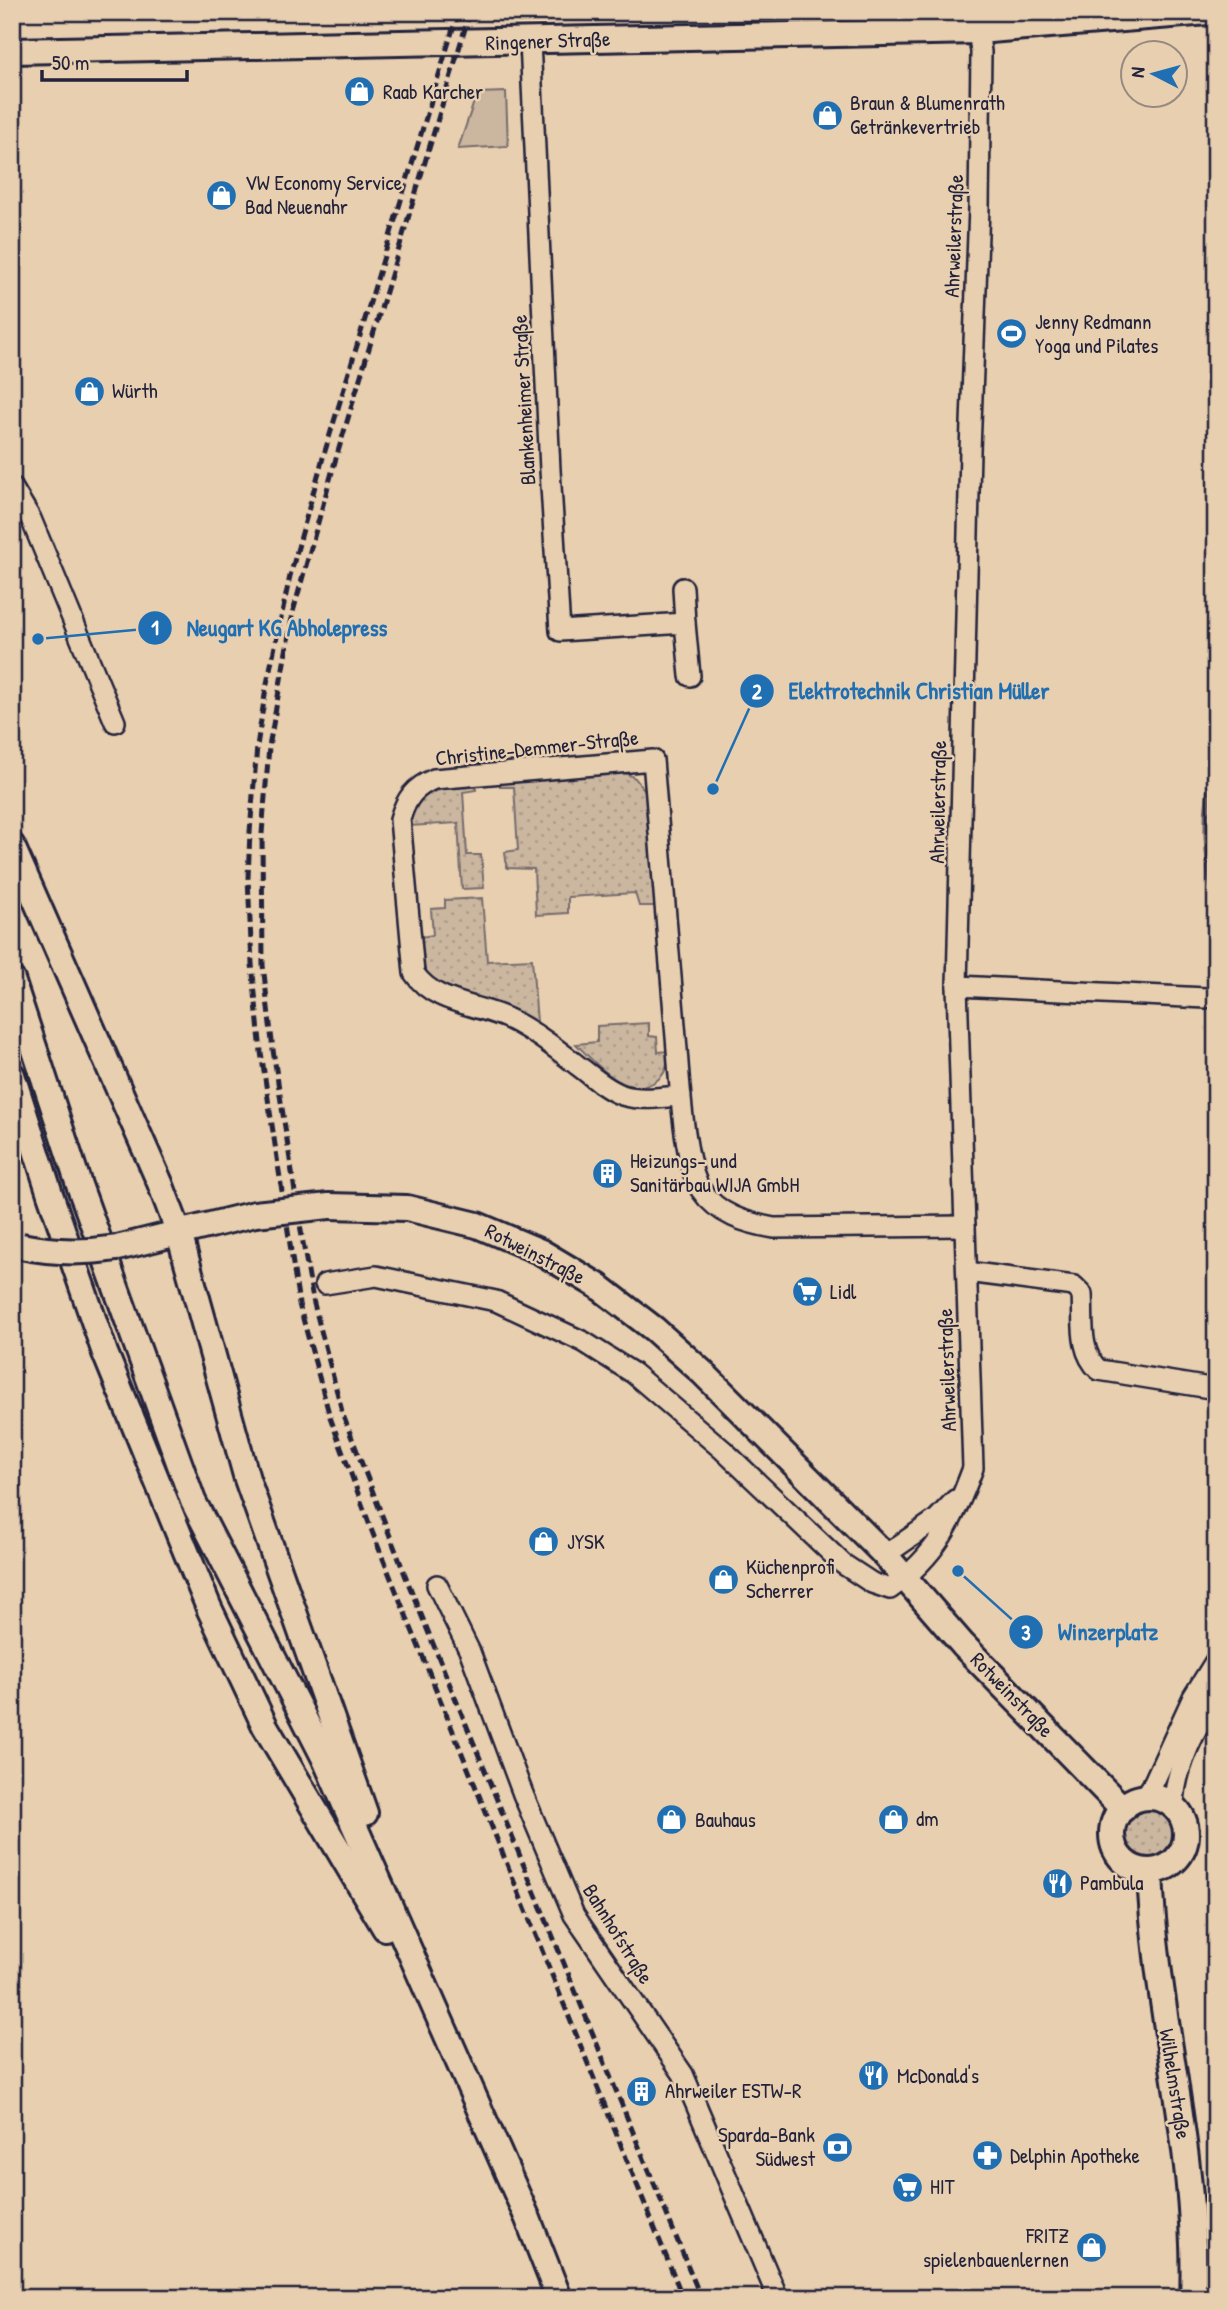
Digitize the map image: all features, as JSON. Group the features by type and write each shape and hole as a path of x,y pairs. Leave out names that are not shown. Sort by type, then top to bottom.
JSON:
{"main road":[{"name":"Ringener Straße","path":"12,51 530,41 1208,12"},
{"path":"12,846 160,1183 179,1233 247,1479 439,2018"},
{"path":"12,980 79,1185 193,1500 324,1757 528,2219 559,2298"},
{"path":"12,1075 105,1353 209,1608 265,1727 439,2018"},
{"name":"Rotweinstraße","path":"17,1245 52,1252 117,1248 255,1214 329,1206 407,1208 477,1225 541,1252 598,1286 654,1329 702,1372 885,1555 963,1644 1133,1803"},
{"path":"1160,1799 1174,1807 1182,1817 1186,1829 1181,1853 1173,1863 1150,1871 1138,1870 1127,1864 1118,1855 1114,1843 1112,1831 1116,1819 1133,1803 1160,1799"},
{"name":"Wilhelmstraße","path":"1150,1871 1151,1920 1186,2162 1194,2237 1194,2298"}],"street":[{"name":"Ahrweilerstraße","path":"906,1578 930,1555 945,1533 973,1468 957,986 970,451 979,207 981,51 977,22"},
{"name":"Blankenheimer Straße","path":"530,41 560,631 685,623"},
{"path":"12,487 32,519 116,722"},
{"path":"683,588 690,676"},
{"name":"Christine-Demmer-Straße","path":"681,1096 643,1099 623,1096 609,1089 546,1041 508,1019 433,993 422,985 414,973 400,819 407,799 420,785 434,779 653,760 681,1096 690,1161 700,1189 722,1211 744,1222 774,1228 965,1226"},
{"path":"957,986 1206,998"},
{"path":"967,1272 1074,1286 1082,1293 1085,1349 1090,1362 1099,1370 1216,1389"},
{"path":"325,1284 376,1276 496,1301 584,1342 633,1373 723,1450 843,1564 872,1583 890,1589 906,1578"},
{"path":"885,1555 937,1519 965,1489"},
{"name":"Bahnhofstraße","path":"437,1585 470,1652 523,1794 574,1915 683,2074 778,2298"},
{"path":"1174,1807 1174,1795 1183,1761 1206,1699 1216,1660"},
{"path":"1133,1803 1152,1786 1206,1699"}],"shaded area":[{"path":"506,92 508,146 458,149 477,93"},
{"path":"622,771 635,778 647,793 656,906 639,906 635,893 568,897 568,913 536,915 534,869 507,868 505,852 518,850 514,787 500,787 500,781"},
{"path":"476,786 476,790 463,792 467,855 481,855 484,888 462,889 458,823 410,826 418,803 433,792"},
{"path":"482,898 487,961 532,959 537,1022 436,982 424,967 420,937 433,935 431,909 445,908 445,900"},
{"path":"649,1023 649,1036 657,1037 658,1052 668,1051 668,1060 662,1075 645,1086 623,1083 612,1077 576,1044 597,1042 597,1026"},
{"path":"1149,1806 1170,1815 1179,1836 1170,1857 1149,1866 1128,1857 1119,1836 1128,1815"}],"waterway":[{"path":"1216,763 1206,821 1216,916"}],"railway":[{"path":"458,12 322,461 290,576 266,688 257,746 248,878 252,964 261,1052 299,1304 330,1417 373,1534 683,2298"},
{"path":"470,12 334,465 293,612 269,747 262,834 263,965 273,1050 313,1300 343,1415 409,1585 701,2298"}],"place":[{"name":"Raab Karcher","path":"360,92"},
{"name":"Braun & Blumenrath Getränkevertrieb","path":"827,115"},
{"name":"VW Economy Service Bad Neuenahr","path":"222,195"},
{"name":"Jenny Redmann Yoga und Pilates","path":"1012,334"},
{"name":"Würth","path":"89,391"},
{"name":"Neugart KG Abholepress","path":"38,639"},
{"name":"Elektrotechnik Christian Müller","path":"713,789"},
{"name":"Heizungs- und Sanitärbau WIJA GmbH","path":"607,1173"},
{"name":"Lidl","path":"807,1292"},
{"name":"JYSK","path":"544,1542"},
{"name":"Winzerplatz","path":"958,1571"},
{"name":"Küchenprofi Scherrer","path":"723,1579"},
{"name":"dm","path":"893,1819"},
{"name":"Bauhaus","path":"672,1820"},
{"name":"Pambula","path":"1057,1883"},
{"name":"McDonald's","path":"874,2076"},
{"name":"Ahrweiler ESTW-R","path":"642,2091"},
{"name":"Sparda-Bank Südwest","path":"838,2147"},
{"name":"Delphin Apotheke","path":"987,2156"},
{"name":"HIT","path":"907,2187"},
{"name":"FRITZ spielenbauenlernen","path":"1092,2248"}]}
